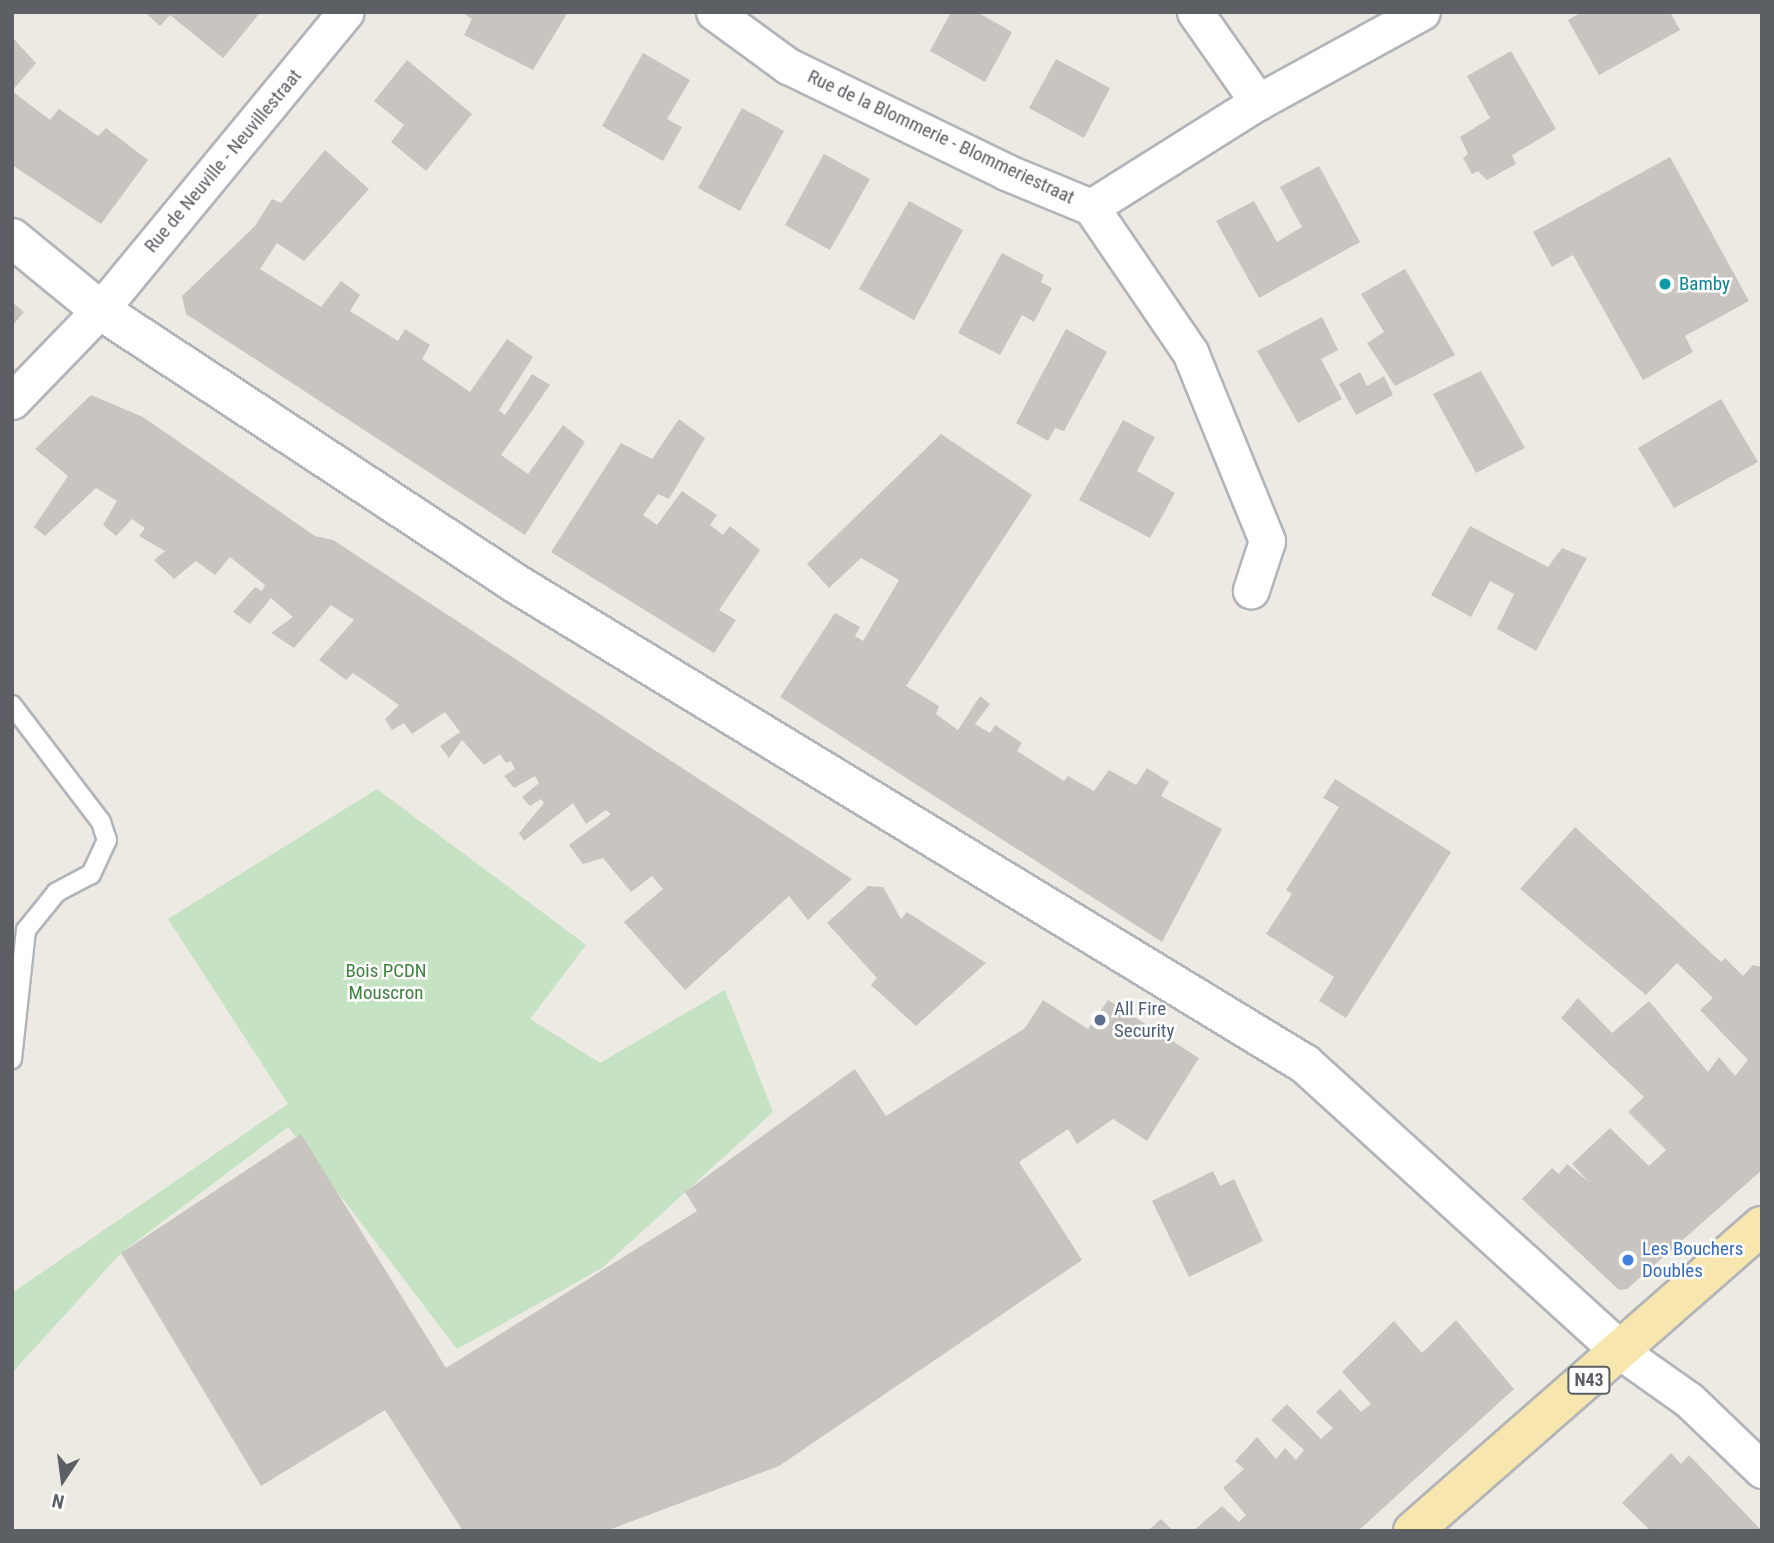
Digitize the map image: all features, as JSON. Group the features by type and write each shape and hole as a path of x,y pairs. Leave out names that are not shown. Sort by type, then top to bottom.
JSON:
{"main road":[{"name":"N43","path":"1413,1531 1762,1226"}],"street":[{"name":"Rue de Neuville - Neuvillestraat","path":"14,396 100,310 346,12"},
{"name":"Rue de la Blommerie - Blommeriestraat","path":"714,12 788,66 1006,172 1091,206 1190,352 1266,541 1251,590"},
{"path":"1195,12 1258,102"},
{"path":"1091,206 1258,102 1422,12"},
{"path":"12,239 100,310 518,585 1305,1064 1621,1352 1689,1400 1762,1470"}],"lane":[{"path":"12,705 101,822 107,840 102,861 91,874 57,893 26,930 12,1059"}],"green space":[{"name":"Bois PCDN Mouscron","path":"377,789 586,945 530,1019 600,1063 725,990 773,1112 602,1268 457,1349 288,1127 121,1253 12,1373 12,1293 288,1104 168,919"}],"building":[{"path":"145,12 259,14 223,58 170,15 160,26"},
{"path":"461,12 568,12 533,70 464,35 472,19"},
{"path":"951,12 977,12 1012,32 985,82 930,51"},
{"path":"1582,12 1670,12 1680,30 1599,75 1568,20"},
{"path":"12,37 36,63 12,91"},
{"path":"1511,51 1556,129 1512,155 1516,164 1487,180 1478,171 1472,174 1463,158 1468,154 1460,137 1490,118 1467,76"},
{"path":"643,53 690,80 667,119 682,127 663,161 602,126"},
{"path":"1056,59 1110,88 1084,138 1029,108"},
{"path":"407,60 472,114 426,171 391,142 404,125 374,101"},
{"path":"12,91 50,120 59,109 98,136 106,128 148,160 101,224 12,165"},
{"path":"742,108 784,131 740,211 698,188"},
{"path":"325,150 369,189 304,261 277,243 260,269 321,307 341,281 360,295 350,311 398,341 405,329 430,345 422,359 470,392 507,339 533,357 499,410 505,415 532,374 550,385 501,455 528,474 563,425 585,442 525,535 186,314 182,296 255,226 272,199 281,203"},
{"path":"824,154 870,179 830,250 785,225"},
{"name":"Bamby","path":"1670,157 1749,301 1685,336 1693,352 1643,380 1573,255 1552,267 1533,232"},
{"path":"1319,166 1360,242 1259,298 1216,221 1254,201 1277,242 1302,227 1280,187"},
{"path":"909,201 963,230 914,320 859,289"},
{"path":"1002,253 1044,275 1041,282 1052,288 1034,322 1022,315 1000,355 958,333"},
{"path":"1405,269 1455,355 1395,386 1367,343 1384,332 1361,294"},
{"path":"12,302 24,312 12,326"},
{"path":"1322,317 1338,350 1321,359 1342,399 1298,423 1257,351"},
{"path":"1066,329 1107,352 1064,431 1055,428 1048,441 1016,423"},
{"path":"1481,371 1525,448 1476,473 1433,394"},
{"path":"1360,372 1367,386 1384,376 1393,395 1356,415 1339,384"},
{"path":"91,395 143,417 315,536 333,540 852,879 808,920 789,896 685,990 624,922 663,889 652,876 631,892 603,858 583,864 569,845 611,814 606,810 586,824 573,803 524,841 519,833 544,803 541,799 530,806 522,797 539,783 535,776 514,788 504,776 515,769 511,761 506,763 500,754 484,765 462,740 449,758 440,746 460,732 445,712 412,734 404,723 392,730 385,719 399,705 353,673 346,680 319,660 354,620 331,605 294,648 271,633 293,617 271,598 250,624 233,612 255,587 262,591 265,585 230,557 215,575 196,561 174,579 154,560 165,551 139,536 145,528 132,519 116,536 103,525 117,501 96,488 45,536 34,527 68,476 35,449"},
{"path":"1721,399 1758,462 1674,508 1638,448"},
{"path":"679,419 705,438 669,499 658,494 643,515 657,525 682,491 717,515 710,525 723,535 730,526 760,550 719,610 736,620 714,653 551,552 621,443 652,459"},
{"path":"1123,420 1155,437 1137,471 1175,493 1150,538 1079,500"},
{"path":"941,434 1032,495 906,686 939,706 936,714 958,730 980,696 990,704 975,724 990,733 995,725 1022,743 1017,751 1064,781 1068,776 1094,791 1109,770 1136,785 1147,768 1169,782 1161,796 1222,829 1162,942 780,697 835,613 860,627 855,636 863,641 899,580 861,558 829,588 807,564"},
{"path":"1470,526 1548,567 1562,548 1587,558 1536,651 1497,629 1514,594 1490,581 1471,617 1431,595"},
{"path":"1335,779 1451,852 1346,1018 1319,1001 1334,977 1266,934 1292,894 1286,890 1339,807 1323,798"},
{"path":"1575,827 1721,962 1725,958 1743,976 1753,965 1762,967 1762,1170 1627,1289 1619,1290 1522,1199 1552,1168 1559,1174 1567,1164 1589,1182 1572,1164 1610,1128 1649,1166 1666,1150 1628,1112 1644,1097 1561,1018 1578,998 1612,1033 1649,1001 1708,1072 1719,1057 1735,1076 1748,1060 1700,1010 1713,998 1677,963 1646,995 1520,889"},
{"path":"868,886 883,887 901,919 907,912 986,963 916,1026 871,985 877,978 827,923"},
{"path":"1043,1000 1088,1029 1108,1000 1199,1058 1147,1141 1113,1119 1077,1144 1068,1129 1019,1162 1082,1260 779,1466 606,1531 463,1531 385,1410 261,1486 121,1253 301,1134 446,1368 697,1211 685,1192 855,1069 886,1116 1025,1028"},
{"path":"1213,1171 1220,1186 1234,1179 1263,1241 1189,1277 1152,1201"},
{"path":"1456,1320 1514,1389 1358,1531 1193,1531 1222,1506 1239,1522 1246,1515 1223,1488 1244,1469 1235,1461 1257,1437 1276,1459 1285,1448 1296,1460 1304,1450 1271,1420 1287,1404 1321,1439 1333,1428 1316,1412 1340,1389 1361,1412 1371,1404 1342,1372 1394,1321 1422,1353"},
{"path":"1671,1453 1681,1464 1689,1455 1762,1531 1651,1531 1622,1503"},
{"path":"1161,1519 1173,1531 1148,1531"}],"place":[{"name":"Bamby","path":"1665,284"},
{"name":"All Fire Security","path":"1100,1020"},
{"name":"Les Bouchers Doubles","path":"1628,1260"}]}
